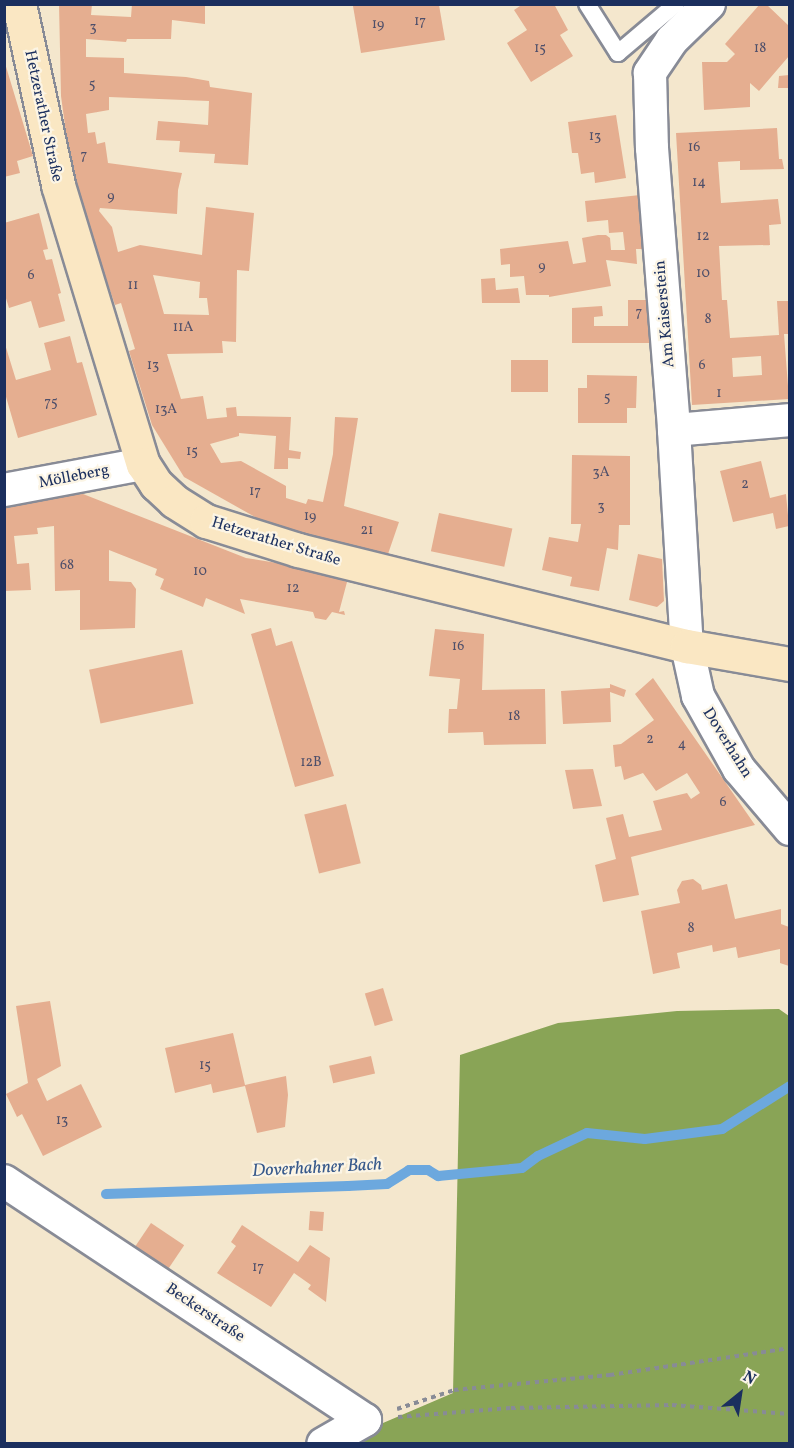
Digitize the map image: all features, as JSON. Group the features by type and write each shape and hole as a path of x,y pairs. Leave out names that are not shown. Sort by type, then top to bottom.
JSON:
{"street":[{"name":"Hetzerather Straße","path":"19,4 58,185 142,465 156,484 174,501 206,521 309,553 687,646 789,663"},
{"name":"Am Kaiserstein","path":"687,646 674,430 652,148 650,73 672,40 709,4"},
{"path":"674,430 789,420"},
{"name":"Mölleberg","path":"4,490 142,465"},
{"name":"Doverhahn","path":"687,646 698,696 739,769 789,829"},
{"name":"Beckerstraße","path":"4,1181 365,1419"},
{"path":"323,1443 365,1419"}],"lane":[{"path":"586,4 618,53 676,4"}],"path":[{"path":"365,1419 454,1390 610,1375 789,1348"},
{"path":"365,1419 511,1408 660,1405 789,1414"}],"green space":[{"path":"779,1009 789,1016 789,1443 334,1444 453,1393 460,1055 558,1023 677,1011"}],"building":[{"path":"59,4 92,4 91,15 131,17 132,4 205,4 205,24 172,20 171,39 127,39 126,42 86,39 86,57 124,58 124,73 186,77 209,81 210,87 252,93 248,165 214,163 215,154 179,152 180,141 156,140 158,121 208,125 209,101 109,97 109,110 86,114 88,133 95,132 97,144 105,142 108,163 182,173 178,190 177,214 100,208 99,211 112,227 118,252 140,245 202,255 206,207 254,213 249,271 237,270 236,342 222,341 223,353 167,354 181,399 203,396 207,419 227,417 226,408 236,407 237,416 291,417 289,450 301,452 300,459 288,458 288,469 274,469 276,436 239,433 239,436 210,444 221,463 241,461 286,486 286,498 306,504 308,499 323,502 333,454 335,417 358,418 344,506 399,522 388,554 271,526 184,477 152,425 129,351 135,349 121,303 115,305 72,178 61,96","holes":["153,275 200,282 199,298 207,298 209,315 164,314"]},
{"path":"523,4 554,4 568,30 560,35 573,56 531,82 507,43 527,30 514,10"},
{"path":"760,4 766,4 789,26 789,56 759,91 750,83 750,107 704,110 702,62 727,62 735,54 725,44"},
{"path":"439,5 445,40 361,53 353,6"},
{"path":"4,60 33,156 17,161 20,173 4,177"},
{"path":"789,75 789,88 778,88 779,76"},
{"path":"616,115 626,178 595,183 594,172 581,174 578,153 572,153 568,122"},
{"path":"777,128 779,159 782,159 784,169 740,170 740,161 718,162 721,203 778,199 781,224 769,225 770,245 719,246 722,300 727,300 730,338 779,335 777,301 789,301 789,334 784,334 789,399 692,405 676,133","holes":["761,356 762,375 733,377 732,358"]},
{"path":"640,195 645,249 636,249 637,264 606,260 611,286 549,297 549,295 526,295 524,276 510,277 510,264 501,265 500,249 568,241 573,264 586,262 582,238 598,235 606,235 610,238 611,250 625,250 623,232 609,233 608,220 587,222 585,201"},
{"path":"39,213 48,249 43,250 46,260 52,259 61,293 58,294 65,321 39,328 31,301 9,308 4,292 4,223"},
{"path":"495,278 496,290 518,288 520,303 482,303 481,279"},
{"path":"628,300 649,300 651,343 572,343 572,308 602,306 603,316 594,317 594,326 628,326"},
{"path":"70,336 77,363 82,362 97,415 18,438 4,390 4,341 16,380 51,370 44,343"},
{"path":"511,360 548,360 548,392 511,392"},
{"path":"587,375 637,376 636,408 627,408 627,423 578,423 578,388 587,388"},
{"path":"572,455 630,456 630,525 619,525 618,550 607,548 599,591 570,586 572,577 542,570 549,537 578,542 581,524 571,524"},
{"path":"761,461 770,498 786,494 789,526 776,529 773,513 733,522 720,471"},
{"path":"83,494 246,558 302,567 347,582 339,612 344,611 345,615 332,612 326,620 315,618 313,612 240,599 245,614 206,598 203,607 160,589 164,579 155,575 157,569 109,550 109,581 131,582 136,589 135,628 80,630 80,590 55,591 54,526 37,528 38,534 14,536 17,564 29,563 31,590 4,591 4,508 12,507 12,500"},
{"path":"439,513 512,529 504,567 431,551"},
{"path":"638,554 662,559 664,601 657,607 629,600"},
{"path":"271,628 276,646 292,641 334,776 295,787 251,634"},
{"path":"435,629 484,634 482,690 545,689 546,744 484,745 483,732 448,733 449,709 457,709 460,679 429,676"},
{"path":"182,650 193,704 101,724 89,670"},
{"path":"653,678 755,825 631,857 639,895 603,902 595,865 616,859 606,818 623,814 629,837 662,830 653,801 687,793 691,799 700,793 687,773 656,791 643,773 624,780 621,766 615,767 613,745 621,744 654,720 635,694"},
{"path":"610,684 626,690 624,697 610,692 611,722 563,724 561,691 610,688"},
{"path":"593,769 602,806 573,809 565,770"},
{"path":"346,804 361,863 319,874 304,814"},
{"path":"693,879 701,885 702,890 727,884 735,919 781,909 781,924 789,927 789,966 780,963 780,949 738,958 736,947 713,952 712,945 677,953 680,968 653,974 641,911 680,903 677,890 682,881"},
{"path":"383,988 393,1021 375,1026 365,994"},
{"path":"50,1001 61,1066 37,1079 47,1101 81,1084 102,1127 43,1156 22,1114 17,1117 6,1094 28,1083 16,1006"},
{"path":"233,1033 245,1085 286,1076 288,1095 285,1127 257,1133 245,1086 213,1093 211,1084 175,1093 165,1048"},
{"path":"371,1056 375,1074 333,1083 329,1066"},
{"path":"310,1211 324,1212 323,1231 309,1230"},
{"path":"151,1223 184,1245 167,1271 134,1249"},
{"path":"242,1225 298,1262 310,1245 330,1258 326,1302 308,1289 311,1285 294,1273 271,1307 217,1273 236,1246 231,1242"}],"waterway":[{"name":"Doverhahner Bach","path":"106,1194 387,1184 409,1170 428,1170 438,1176 522,1168 538,1156 587,1133 645,1139 722,1129 790,1086"}]}
